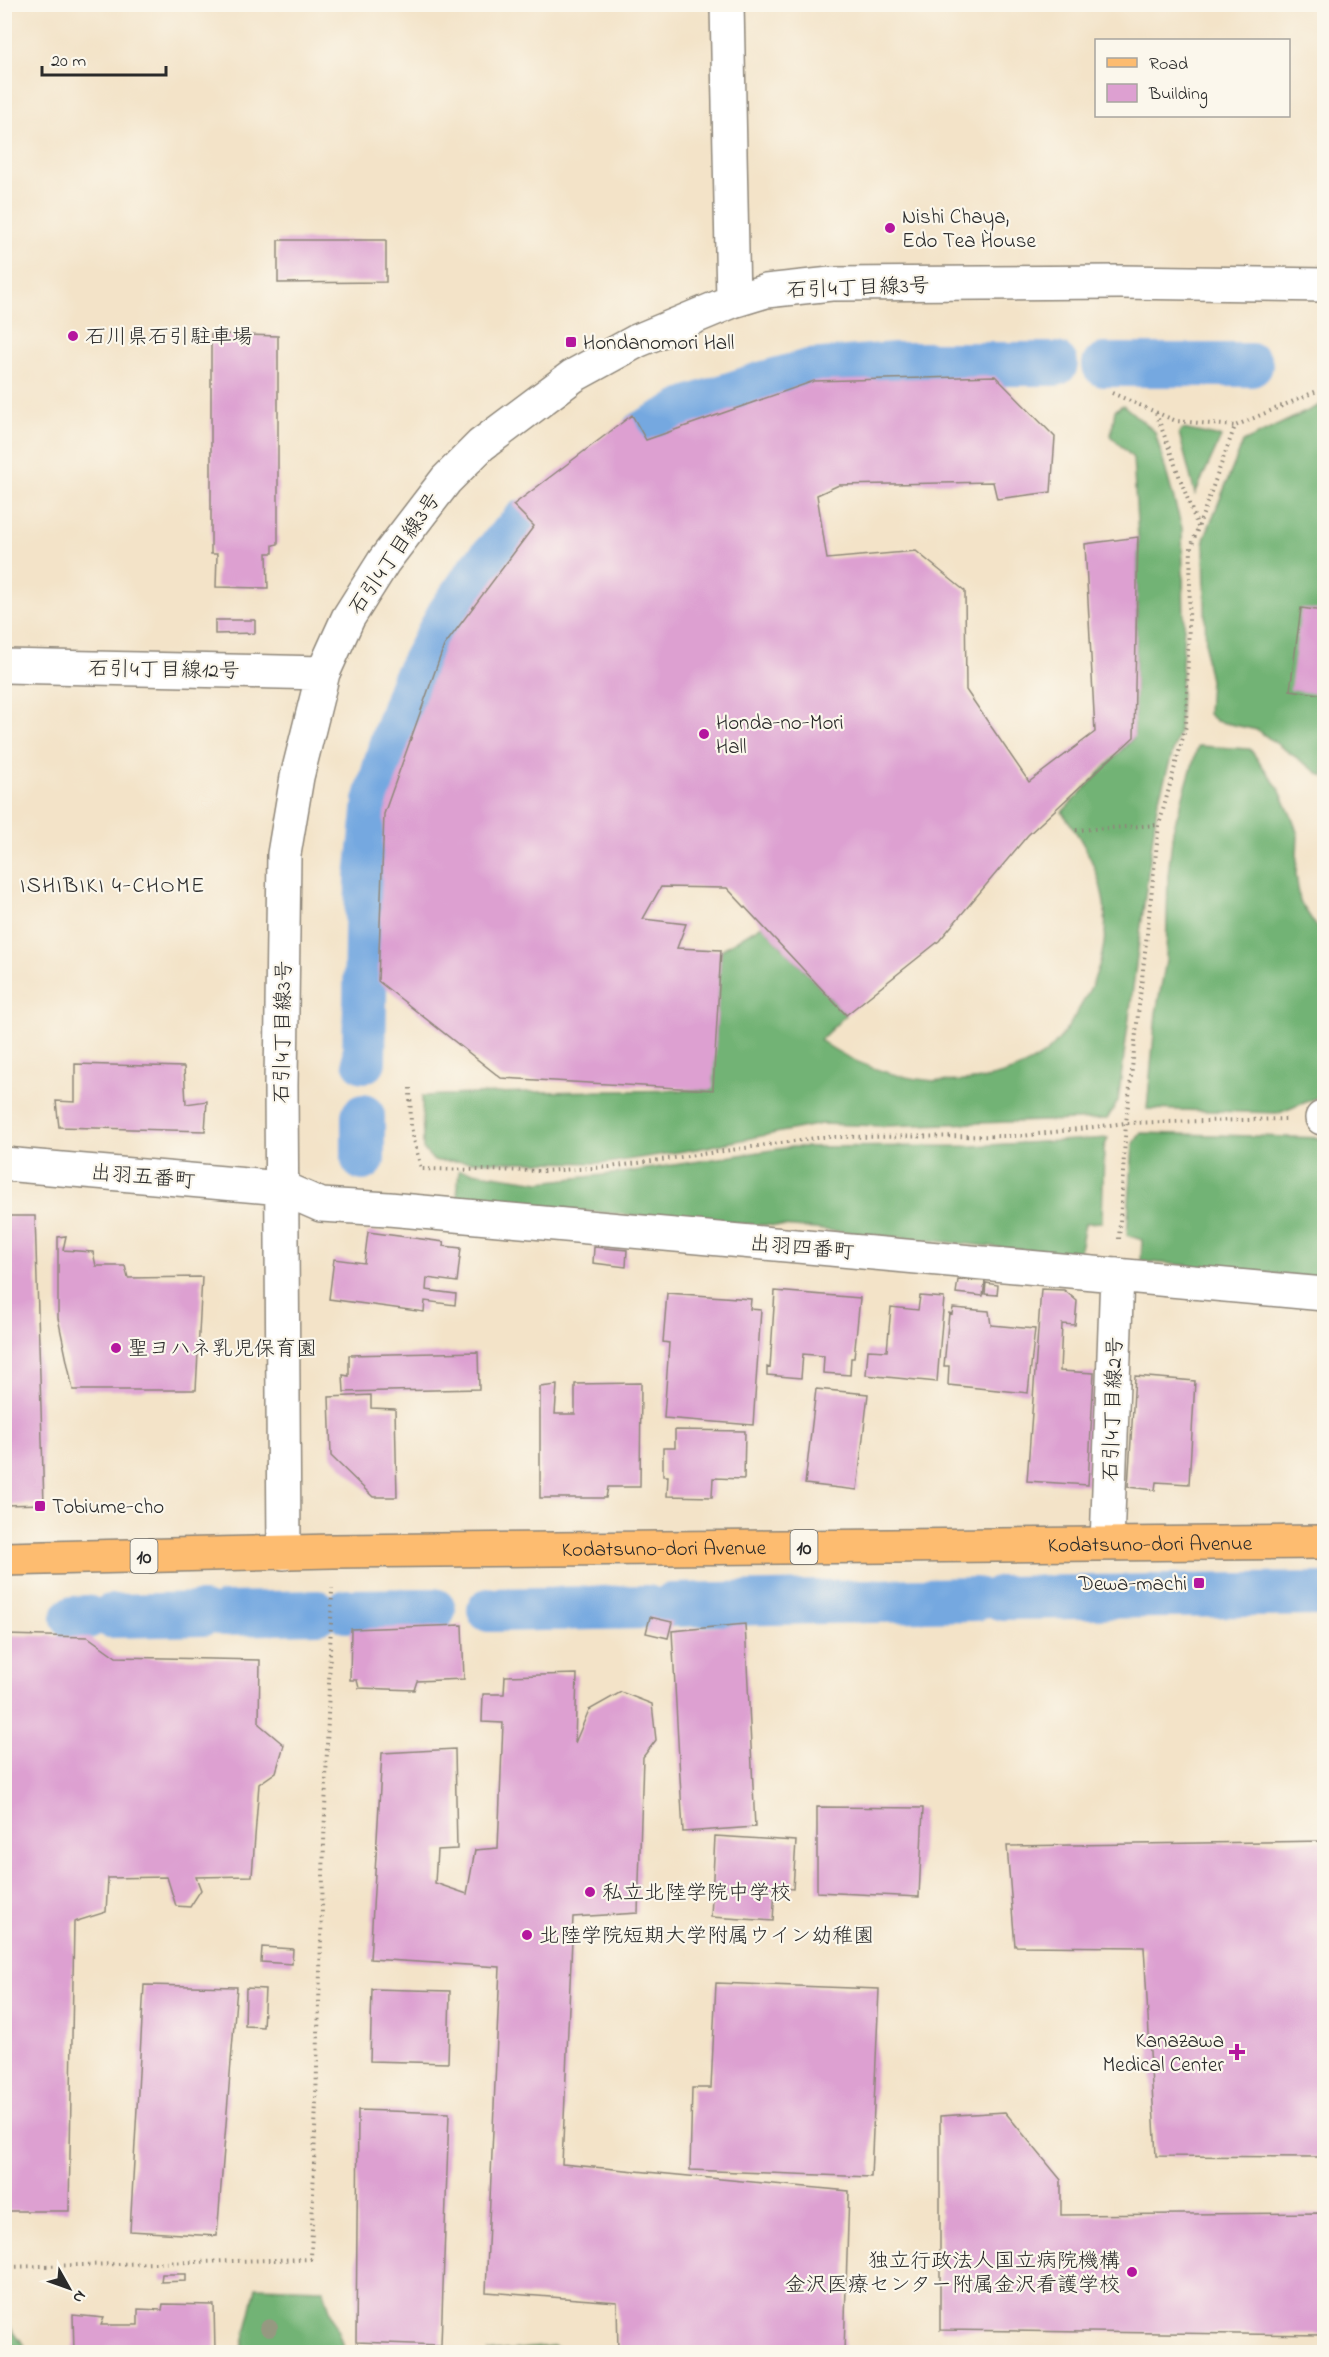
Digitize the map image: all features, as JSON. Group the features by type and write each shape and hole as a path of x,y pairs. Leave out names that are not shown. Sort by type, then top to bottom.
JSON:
{"main road":[{"name":"Kodatsuno-dori Avenue","path":"4,1559 333,1551 1324,1542"}],"street":[{"path":"727,4 733,301"},
{"name":"石引4丁目線3号","path":"284,1553 281,1086 285,854 297,777 323,673 348,618 384,561 446,480 481,445 573,376 637,341 733,301 766,291 831,284 1120,282 1324,285"},
{"name":"石引4丁目線12号","path":"4,666 323,673"},
{"name":"出羽五番町","path":"4,1164 282,1188"},
{"name":"出羽四番町","path":"282,1188 321,1205 389,1209 1324,1294"},
{"name":"石引4丁目線2号","path":"1107,1543 1117,1275"}],"path":[{"path":"1112,393 1176,421 1235,426 1324,388"},
{"path":"1156,412 1198,528"},
{"path":"1117,1275 1126,1123 1158,825 1186,726 1191,547 1235,426"},
{"path":"1076,830 1158,825"},
{"path":"410,1088 411,1127 421,1169 544,1171 610,1167 823,1137 1022,1136 1126,1123 1323,1118"},
{"path":"4,2267 311,2259 333,1551"}],"green space":[{"path":"1324,403 1324,777 1257,730 1216,721 1208,714 1210,680 1206,661 1204,539 1243,442"},
{"path":"1123,405 1155,432 1182,528 1184,624 1179,731 1157,805 1118,1101 1107,1119 883,1126 821,1124 697,1149 607,1163 434,1161 423,1149 422,1096 524,1092 712,1090 721,950 762,925 846,1015 820,1040 844,1055 871,1067 900,1076 960,1081 989,1077 1017,1069 1043,1055 1054,1045 1072,1021 1093,983 1101,958 1105,933 1105,908 1100,884 1091,860 1062,812 1134,737 1138,537 1133,458 1111,436 1115,410"},
{"path":"1183,429 1221,437 1195,494 1179,433"},
{"path":"1198,746 1250,749 1279,789 1298,835 1296,875 1300,902 1324,938 1324,1089 1316,1098 1279,1113 1147,1109 1156,1013 1166,961 1168,876 1173,830"},
{"path":"1141,1133 1324,1138 1324,1279 1141,1261 1142,1240 1127,1235 1133,1144"},
{"path":"1108,1138 1104,1148 1102,1222 1085,1223 1079,1255 794,1227 671,1219 457,1199 459,1170 540,1182 621,1173 792,1147 973,1146"},
{"path":"256,2287 323,2289 345,2352 241,2352"},
{"path":"5,2319 29,2352 5,2352"},
{"path":"553,2346 565,2352 487,2352"}],"building":[{"path":"278,240 386,240 386,282 278,283"},
{"path":"211,334 278,336 278,544 273,545 273,553 267,553 268,588 216,587 217,554 211,554"},
{"name":"Honda-no-Mori Hall","path":"995,376 1055,437 1051,492 997,499 993,482 839,485 817,495 827,559 916,551 965,591 966,690 1029,782 1095,732 1085,544 1138,537 1134,737 1028,835 939,941 846,1015 727,888 661,887 643,919 686,924 677,948 721,950 713,1090 501,1078 378,981 384,814 444,646 534,526 513,505 632,415 646,440 814,381"},
{"path":"1301,608 1324,611 1324,695 1290,690"},
{"path":"215,620 255,620 255,633 215,634"},
{"path":"75,1064 184,1067 186,1104 207,1101 205,1131 59,1127 56,1101 75,1102"},
{"path":"4,1216 35,1216 44,1504 4,1505"},
{"path":"368,1232 444,1242 443,1246 461,1248 457,1282 427,1278 426,1290 456,1294 455,1305 425,1301 424,1312 329,1299 334,1259 364,1263"},
{"path":"66,1236 63,1250 93,1252 96,1266 125,1266 128,1278 202,1277 196,1390 73,1390 58,1318 58,1237"},
{"path":"594,1247 627,1250 626,1267 593,1263"},
{"path":"958,1280 985,1281 983,1296 956,1293"},
{"path":"986,1283 998,1285 997,1295 985,1294"},
{"path":"1041,1289 1064,1290 1077,1301 1075,1325 1062,1324 1060,1371 1094,1373 1088,1485 1027,1481"},
{"path":"775,1291 860,1298 850,1375 823,1373 824,1356 803,1354 801,1378 767,1375 767,1367 770,1368"},
{"path":"667,1293 751,1299 750,1309 761,1310 753,1425 664,1418 669,1343 663,1342"},
{"path":"920,1296 944,1298 937,1382 866,1375 868,1350 887,1351 891,1307 918,1310"},
{"path":"953,1308 989,1311 991,1325 1035,1329 1028,1393 948,1385 949,1366 944,1366 949,1313 952,1314"},
{"path":"478,1352 479,1389 344,1392 343,1375 349,1376 349,1355"},
{"path":"1135,1376 1195,1381 1189,1484 1156,1482 1155,1490 1128,1487"},
{"path":"641,1383 640,1487 608,1487 606,1498 540,1498 540,1387 557,1385 555,1414 575,1414 575,1384"},
{"path":"816,1389 868,1394 857,1490 805,1484"},
{"path":"371,1395 371,1408 395,1409 397,1497 373,1497 331,1456 329,1397"},
{"path":"675,1430 745,1431 744,1479 713,1478 712,1497 667,1496 668,1476 663,1476 663,1448 675,1448"},
{"path":"650,1617 672,1622 668,1638 646,1633"},
{"path":"745,1624 755,1827 683,1832 672,1631"},
{"path":"462,1625 464,1679 417,1681 414,1690 359,1688 357,1680 350,1680 351,1629"},
{"path":"4,1635 88,1637 116,1657 260,1660 259,1724 284,1745 276,1772 259,1784 252,1876 196,1877 201,1890 190,1907 176,1906 167,1877 108,1878 106,1912 74,1922 69,2211 4,2211"},
{"path":"577,1674 575,1743 589,1710 621,1692 652,1704 656,1740 643,1757 638,1913 573,1917 562,2164 849,2191 844,2352 618,2352 617,2302 486,2292 500,1967 370,1959 382,1753 455,1749 457,1849 437,1850 435,1883 467,1894 475,1850 498,1848 503,1723 482,1722 483,1694 504,1694 505,1676"},
{"path":"817,1807 923,1808 919,1897 817,1892"},
{"path":"715,1836 796,1841 793,1889 775,1887 773,1921 711,1917"},
{"name":"Kanazawa Medical Center","path":"1324,1841 1324,2157 1156,2156 1144,1947 1015,1946 1007,1846"},
{"path":"262,1947 293,1949 292,1964 261,1962"},
{"path":"716,1983 879,1989 871,2177 690,2170 692,2088 711,2088"},
{"path":"144,1985 237,1987 217,2236 130,2231"},
{"path":"246,1988 265,1989 263,2027 245,2026"},
{"path":"372,1989 450,1991 448,2063 370,2061"},
{"path":"358,2110 449,2113 441,2345 356,2342"},
{"name":"独立行政法人国立病院機構 金沢医療センター附属金沢看護学校","path":"1005,2112 1061,2180 1061,2215 1324,2213 1324,2335 940,2330 940,2116"},
{"path":"162,2274 186,2274 186,2281 161,2282"},
{"path":"163,2304 214,2305 215,2352 74,2352 73,2315 104,2318 101,2325 138,2325 138,2309 162,2310"}],"waterway":[{"path":"642,433 691,407 760,384 809,371 896,364 1056,364"},
{"path":"1104,365 1251,365"},
{"path":"364,1061 367,878 375,802 391,743 413,681 448,615 481,568 524,521"},
{"path":"363,1116 363,1159"},
{"path":"999,1598 1324,1594"},
{"path":"672,1605 976,1599"},
{"path":"489,1610 647,1607"},
{"path":"347,1611 434,1610"},
{"path":"225,1614 318,1612"},
{"path":"111,1616 203,1614"},
{"path":"73,1618 87,1617"}],"place":[{"name":"Nishi Chaya, Edo Tea House","path":"890,228"},
{"name":"石川県石引駐車場","path":"73,336"},
{"name":"Hondanomori Hall","path":"571,342"},
{"name":"Honda-no-Mori Hall","path":"704,734"},
{"name":"聖ヨハネ乳児保育園","path":"116,1348"},
{"name":"Tobiume-cho","path":"40,1506"},
{"name":"Dewa-machi","path":"1199,1583"},
{"name":"私立北陸学院中学校","path":"590,1892"},
{"name":"北陸学院短期大学附属ウイン幼稚園","path":"527,1935"},
{"name":"Kanazawa Medical Center","path":"1237,2052"},
{"name":"独立行政法人国立病院機構 金沢医療センター附属金沢看護学校","path":"1132,2272"}],"district":[{"name":"ISHIBIKI 4-CHOME","path":"113,884"}]}
